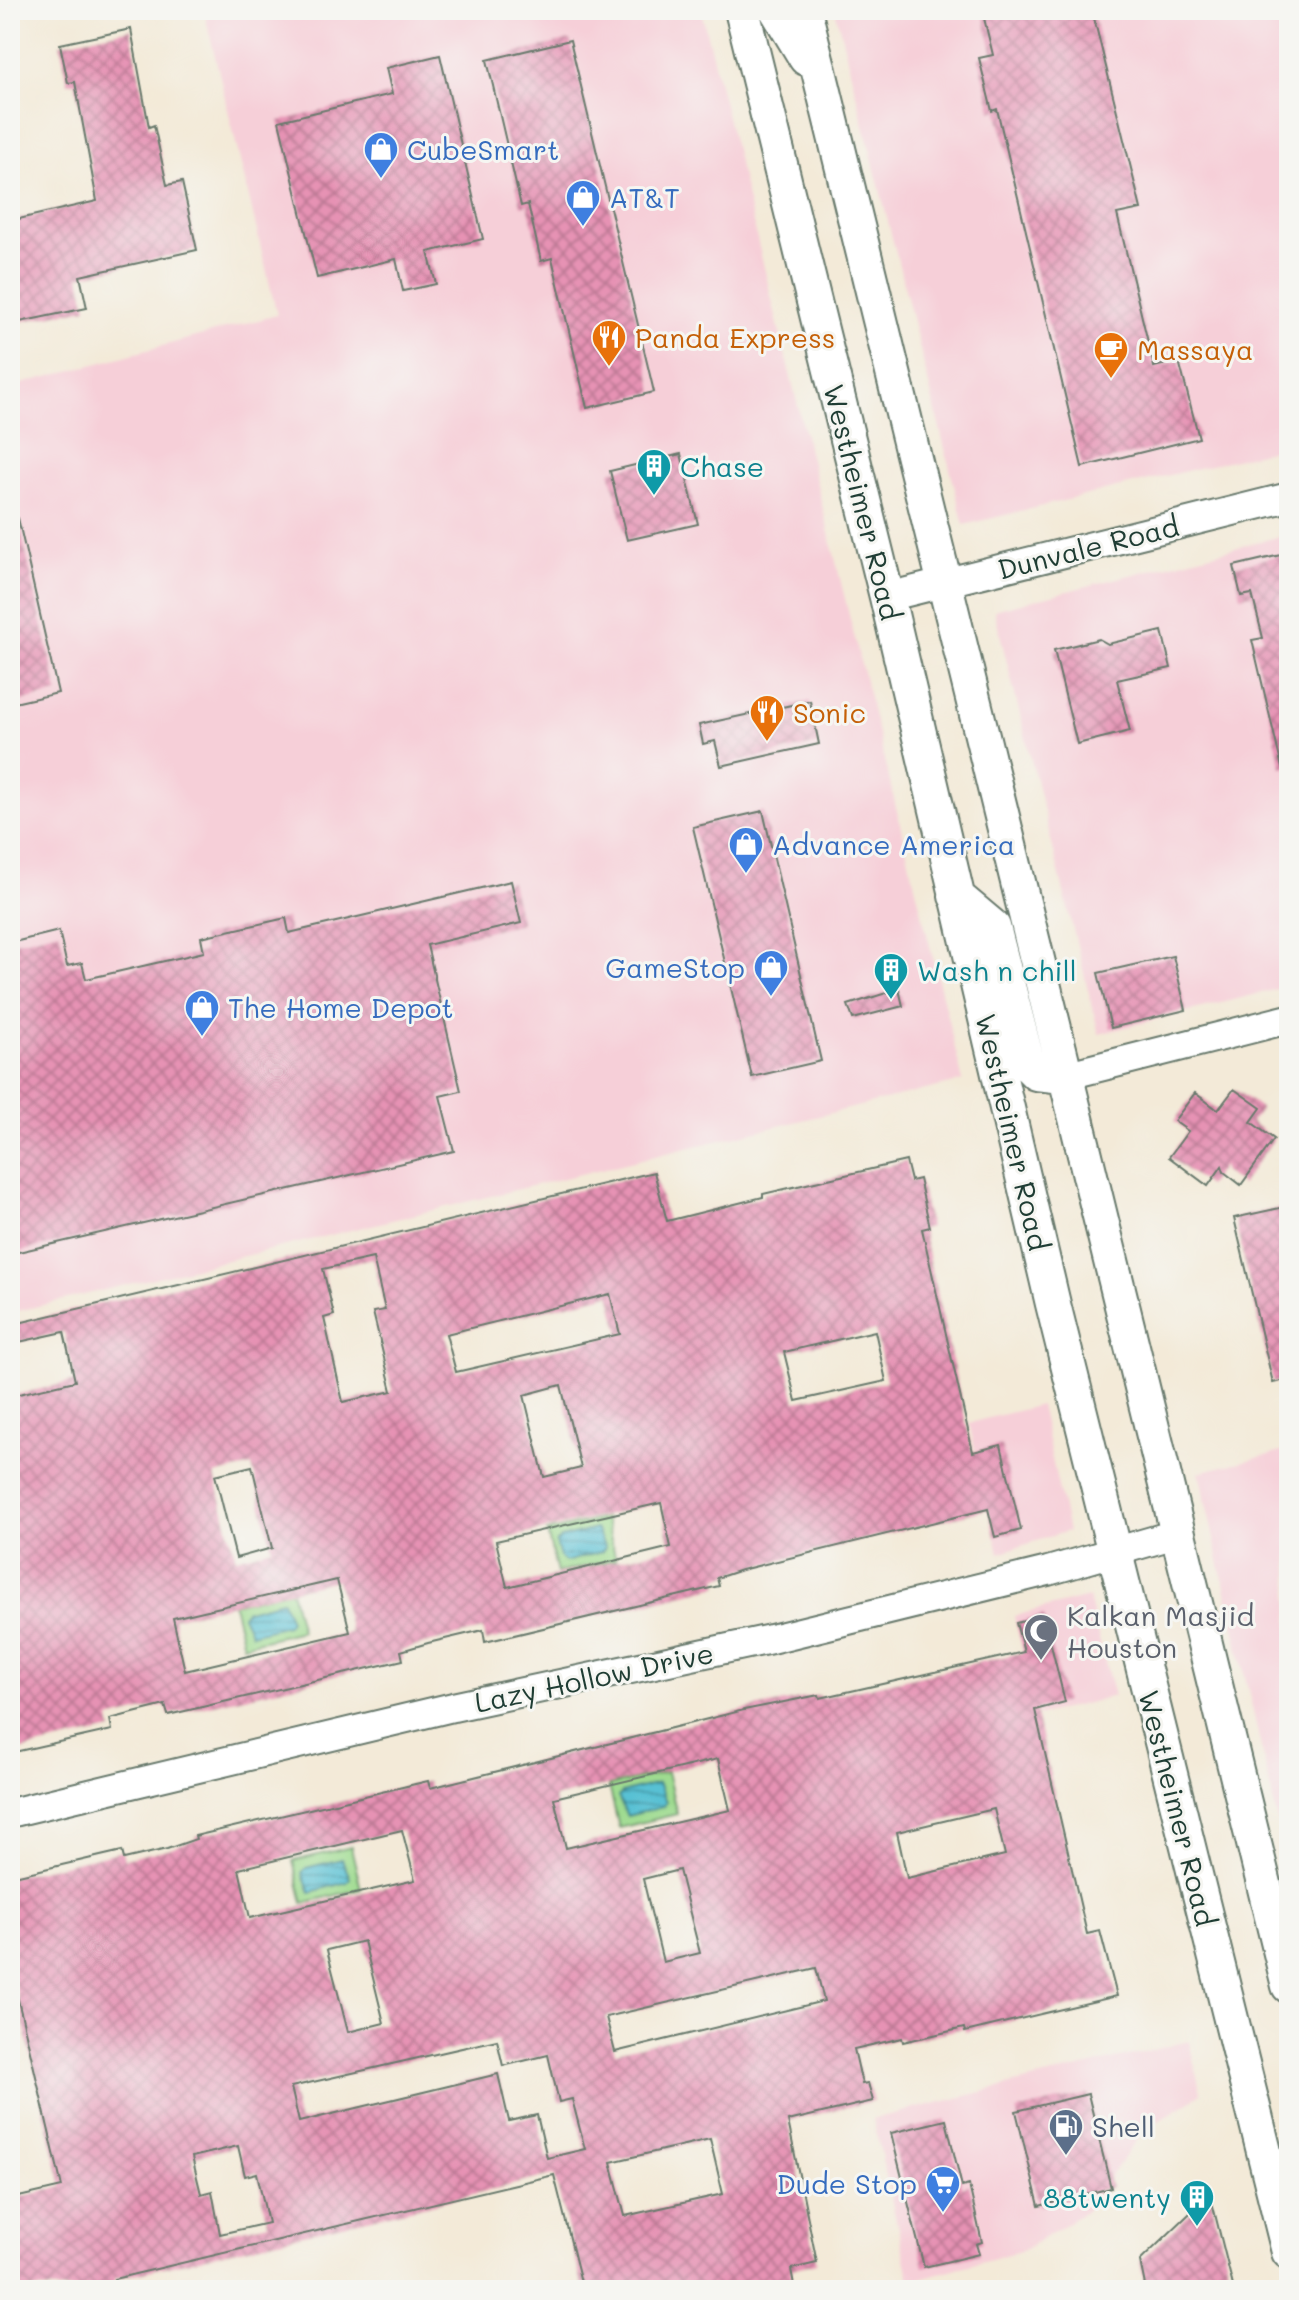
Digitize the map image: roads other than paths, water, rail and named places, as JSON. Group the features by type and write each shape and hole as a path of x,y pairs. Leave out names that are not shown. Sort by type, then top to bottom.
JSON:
{"main road":[{"name":"Westheimer Road","path":"742,10 887,597 1113,1551 1289,2252"},
{"path":"777,10 823,86"},
{"path":"804,10 947,582 1064,1076 1289,1986"},
{"path":"956,896 993,927 1028,1065 1036,1073 1064,1076"}],"street":[{"name":"Dunvale Road","path":"887,597 1289,497"},
{"path":"1064,1076 1289,1019"},
{"name":"Lazy Hollow Drive","path":"10,1813 453,1707 787,1635 1048,1571 1176,1534"}],"water":[{"path":"596,1529 605,1548 601,1552 565,1562 560,1558 556,1543 561,1538"},
{"path":"282,1601 290,1620 287,1625 251,1634 242,1615 247,1610"},
{"path":"658,1783 666,1802 663,1807 627,1816 618,1797 622,1793"},
{"path":"342,1859 350,1878 347,1882 310,1892 302,1873 306,1868"}],"place":[{"name":"CubeSmart","path":"381,180"},
{"name":"AT&T","path":"583,228"},
{"name":"Panda Express","path":"609,368"},
{"name":"Massaya","path":"1111,380"},
{"name":"Chase","path":"654,497"},
{"name":"Sonic","path":"767,743"},
{"name":"Advance America","path":"746,875"},
{"name":"GameStop","path":"771,998"},
{"name":"Wash n chill","path":"891,1001"},
{"name":"The Home Depot","path":"202,1038"},
{"name":"Kalkan Masjid Houston","path":"1041,1662"},
{"name":"Shell","path":"1066,2157"},
{"name":"Dude Stop","path":"943,2214"},
{"name":"88twenty","path":"1197,2228"}]}
